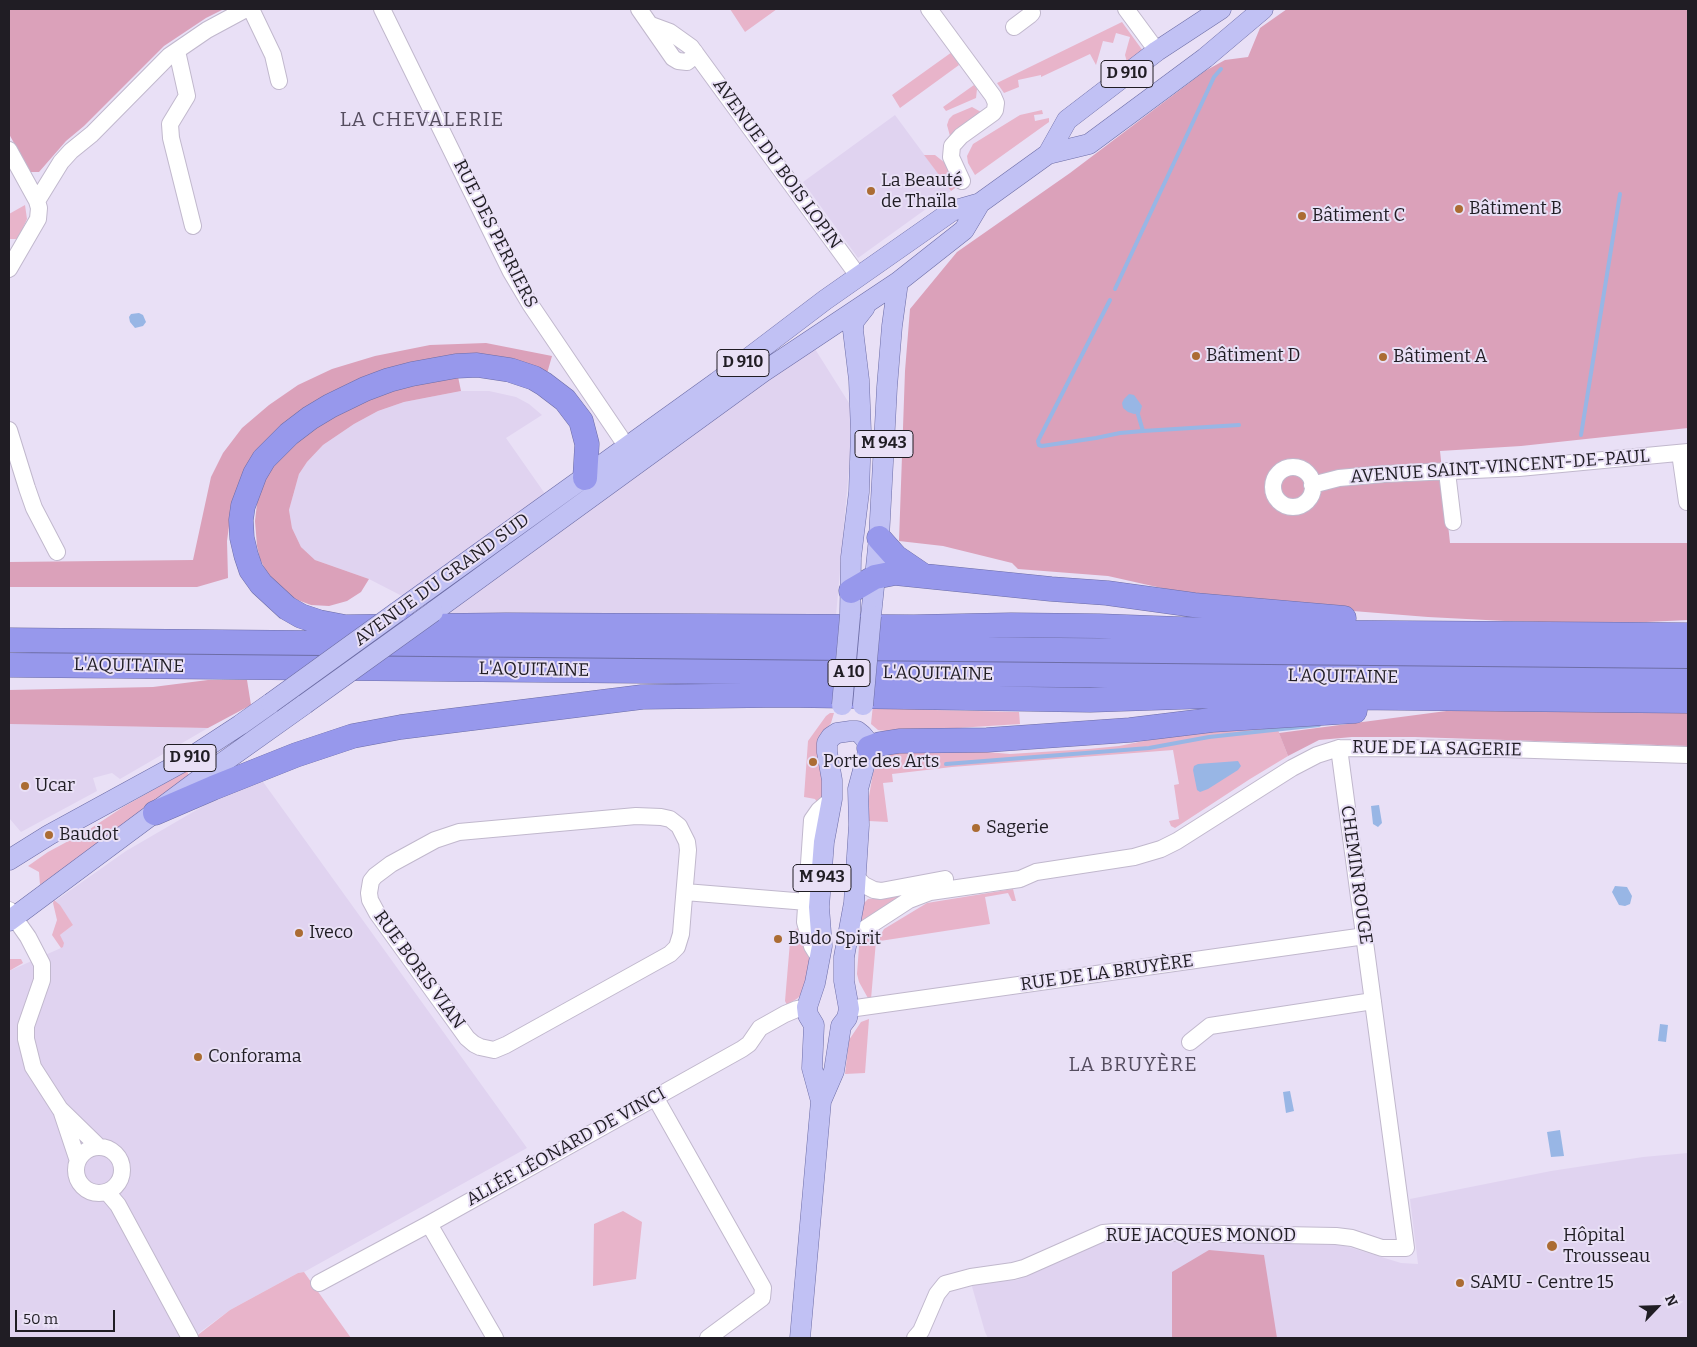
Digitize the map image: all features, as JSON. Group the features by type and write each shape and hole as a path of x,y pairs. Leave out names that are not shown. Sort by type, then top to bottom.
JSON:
{"highway":[{"path":"585,478 587,444 581,421 565,400 534,378 510,370 477,365 456,366 412,374 373,386 330,406 310,418 290,434 264,459 255,474 243,506 241,520 242,538 251,570 261,584 287,608 301,616 319,622 345,626 914,627 1021,625 1261,632 1688,635"},
{"path":"879,538 896,557 922,575"},
{"path":"851,591 875,577 895,573 1108,593 1194,605 1393,623 1462,634"},
{"name":"L'AQUITAINE","path":"9,640 1688,656"},
{"name":"L'AQUITAINE","path":"9,665 1688,681"},
{"path":"156,813 296,755 354,736 401,727 642,697 793,696 1090,700 1211,696 1688,701"},
{"path":"865,741 987,740 1130,730 1212,720 1427,708 1512,698"}],"main road":[{"name":"D 910","path":"1048,154 1067,120 1156,51 1220,9"},
{"name":"D 910","path":"860,276 952,211 980,203 1048,154 1089,144 1205,58 1263,9"},
{"name":"D 910","path":"810,341 898,282 964,230 980,203"},
{"name":"AVENUE DU GRAND SUD","path":"9,860 49,835 181,763 234,730 585,478 860,276"},
{"path":"860,276 871,300 892,326"},
{"name":"M 943","path":"820,1100 834,1071 845,1017 846,941 854,903 859,825 858,789 865,741 863,705 879,538 892,326 898,282"},
{"name":"M 943","path":"800,1338 820,1100 812,1068 810,1016 820,960 822,936 819,907 824,842 832,799 832,780 827,752 831,737 837,733 842,705 850,616 851,557 861,462 861,406 853,330 854,321 871,300"},
{"path":"810,341 834,340 856,355"},
{"name":"AVENUE DU GRAND SUD","path":"11,916 764,372 810,341"},
{"path":"837,733 850,730 857,731 865,741"},
{"path":"810,1016 827,1028 845,1017"}],"street":[{"path":"37,201 70,151 92,134 169,56 207,30 246,9"},
{"path":"251,9 273,55 279,81"},
{"name":"RUE DES PERRIERS","path":"382,9 511,272 534,311 626,448"},
{"name":"AVENUE DU BOIS LOPIN","path":"639,9 668,51 678,61 683,63 691,60 695,52 860,276"},
{"path":"929,9 996,103 993,114 961,136 952,146 951,157 962,181"},
{"path":"1014,26 1030,16 1032,13 1031,9"},
{"path":"1126,9 1156,51"},
{"path":"177,50 187,96 170,124 171,138 193,226"},
{"path":"9,150 39,208 38,218 9,269"},
{"path":"9,430 26,488 34,508 57,552"},
{"path":"1684,453 1687,502"},
{"name":"AVENUE SAINT-VINCENT-DE-PAUL","path":"1312,484 1339,478 1384,474 1520,468 1684,453"},
{"path":"1447,472 1453,522"},
{"name":"RUE DE LA SAGERIE","path":"846,941 918,896 930,892 1020,879 1036,872 1134,857 1161,849 1177,841 1292,768 1317,755 1339,748 1504,749 1688,755"},
{"name":"CHEMIN ROUGE","path":"1339,748 1406,1248"},
{"path":"820,960 808,936 805,922 812,820 819,810 832,799"},
{"name":"RUE BORIS VIAN","path":"636,816 666,818 675,822 682,830 688,842 685,892 679,942 670,954 494,1050 480,1047 467,1038 376,913 369,893 371,881 380,871 446,835 458,832 636,816"},
{"name":"RUE DE LA SAGERIE","path":"856,877 864,885 881,891 920,882 1018,869 1036,872"},
{"path":"685,892 807,902"},
{"path":"11,916 38,954 43,972 40,988 26,1026 28,1052 33,1067 60,1109 99,1147 112,1151 117,1155 122,1169 118,1183 106,1192 94,1193 82,1186 76,1175 78,1162 86,1151 99,1147"},
{"name":"RUE DE LA BRUYÈRE","path":"845,1017 1365,936"},
{"path":"1190,1042 1210,1026 1373,1001"},
{"name":"ALLÉE LÉONARD DE VINCI","path":"319,1283 429,1224 747,1046 760,1028 785,1014 797,1009 810,1016"},
{"path":"656,1097 763,1288 762,1298 708,1338"},
{"path":"60,1109 78,1162"},
{"path":"106,1192 118,1204 190,1338"},
{"path":"429,1224 495,1338"},
{"name":"RUE JACQUES MONOD","path":"915,1338 921,1331 937,1294 945,1284 971,1277 1012,1271 1103,1234 1114,1232 1336,1236 1352,1238 1382,1248 1406,1248"}],"shaded area":[{"path":"9,9 224,9 206,18 164,46 84,126 66,141 39,172 30,172 9,134"},
{"path":"730,9 777,9 745,32"},
{"path":"1287,9 1688,9 1688,428 1521,446 1440,451 1450,543 1688,543 1688,620 1605,624 1505,621 1428,617 1215,600 1108,576 1018,569 1012,563 943,546 899,541 905,371 910,309 957,252 1070,173 1205,71 1225,60 1248,57 1260,28"},
{"path":"1122,22 1143,51 1127,62 1125,55 1130,37 1116,33 1113,43 1103,41 1096,65 1090,54 1041,77 1041,75 1018,80 1019,87 1004,93 997,83"},
{"path":"952,52 959,65 900,108 892,95"},
{"path":"974,85 977,89 976,98 946,111 943,107"},
{"path":"972,107 981,112 950,136 947,125 949,119 953,115"},
{"path":"1042,110 1043,114 1034,115 1035,121 1049,118 1049,122 975,175 968,163 967,156 973,144 1020,115"},
{"path":"895,115 951,191 858,258 803,182"},
{"path":"924,155 935,155 945,163 961,184 951,191"},
{"path":"25,205 27,219 18,239 9,239 9,214"},
{"path":"810,341 854,411 836,616 437,614 369,579 315,560 301,547 292,528 289,510 299,474 323,445 354,424 378,411 404,402 461,391 489,391 516,397 529,404 542,415 506,438 562,518"},
{"path":"486,343 552,356 544,384 456,367 461,391 404,402 378,411 354,424 323,445 299,474 289,510 292,528 301,547 315,560 369,579 361,592 347,601 329,606 311,605 295,599 277,588 260,559 257,546 255,521 258,495 231,511 227,541 228,578 197,587 9,587 9,562 193,560 211,477 223,453 242,428 269,405 298,385 332,369 375,356 430,345"},
{"path":"208,680 247,680 251,705 208,728 9,724 9,690 153,687"},
{"path":"873,705 935,710 1019,712 1020,724 895,732 878,730 871,724"},
{"path":"1688,709 1688,746 1415,737 1352,737 1319,740 1288,756 1279,733 1454,710"},
{"path":"830,713 834,713 831,723 827,728 829,795 818,804 815,799 804,797 808,741"},
{"path":"1275,722 1288,756 1175,828 1171,826 1169,821 1179,819 1174,785 1179,784 1173,750 952,767 892,774 893,782 883,783 888,822 869,821 868,802 873,773 877,764 886,755 928,747 1010,754 1089,749 1119,746 1189,732"},
{"path":"9,724 208,728 120,779 112,773 93,778 97,791 21,832 9,818"},
{"path":"187,771 189,776 40,885 39,872 28,866 123,807"},
{"path":"261,779 527,1148 304,1272 298,1273 230,1310 192,1338 9,1338 9,971 61,948 60,935 73,925 55,901 126,851 205,805"},
{"path":"1013,889 1016,901 1012,901 1008,893 985,897 990,924 880,941 880,936 884,929 927,903"},
{"path":"900,895 901,898 859,924 864,903 868,899"},
{"path":"54,900 60,905 73,925 60,935 64,943 61,948 52,935 57,920"},
{"path":"800,928 811,958 810,983 798,998 787,1005 785,1001 791,930"},
{"path":"868,936 873,936 876,941 871,999 869,1000 859,982 857,974 859,946"},
{"path":"9,959 21,959 23,963 9,971"},
{"path":"869,1019 865,1073 845,1074 849,1040 861,1022"},
{"name":"Hôpital Trousseau","path":"1688,1153 1688,1338 988,1338 971,1283 1017,1280 1104,1241 1339,1244 1401,1263 1418,1264 1410,1199 1551,1171 1643,1157"},
{"path":"623,1211 642,1222 636,1279 593,1286 594,1224"},
{"path":"1209,1250 1264,1255 1277,1338 1172,1337 1172,1272"},
{"path":"304,1272 351,1338 194,1338 230,1310 298,1273"}],"water":[{"path":"139,313 143,315 146,322 143,326 135,328 130,322 129,317 131,314"},
{"path":"1129,394 1134,395 1142,406 1140,413 1134,414 1123,408 1122,403"},
{"path":"1238,761 1241,766 1238,770 1208,789 1200,792 1197,790 1194,766 1198,764"},
{"path":"1379,805 1382,823 1378,827 1373,824 1371,806"},
{"path":"1615,886 1627,887 1632,896 1630,904 1625,906 1619,905 1612,892"},
{"path":"1660,1024 1668,1025 1666,1042 1658,1041"},
{"path":"1290,1091 1294,1111 1286,1113 1283,1092"},
{"path":"1560,1130 1564,1156 1551,1157 1547,1132"}],"waterway":[{"path":"1115,289 1214,77 1221,69"},
{"path":"1581,435 1620,194"},
{"path":"1110,300 1038,441 1039,445 1143,431"},
{"path":"1137,411 1143,431 1239,425"},
{"path":"946,764 1149,748 1209,737 1319,725"}],"place":[{"name":"La Beauté de Thaïla","path":"871,191"},
{"name":"Bâtiment B","path":"1459,209"},
{"name":"Bâtiment C","path":"1302,216"},
{"name":"Bâtiment D","path":"1196,356"},
{"name":"Bâtiment A","path":"1383,357"},
{"name":"Porte des Arts","path":"813,762"},
{"name":"Ucar","path":"25,786"},
{"name":"Sagerie","path":"976,828"},
{"name":"Baudot","path":"49,835"},
{"name":"Iveco","path":"299,933"},
{"name":"Budo Spirit","path":"778,939"},
{"name":"Conforama","path":"198,1057"},
{"name":"Hôpital Trousseau","path":"1552,1246"},
{"name":"SAMU - Centre 15","path":"1460,1283"}],"district":[{"name":"LA CHEVALERIE","path":"422,120"},
{"name":"LA BRUYÈRE","path":"1133,1065"}]}
